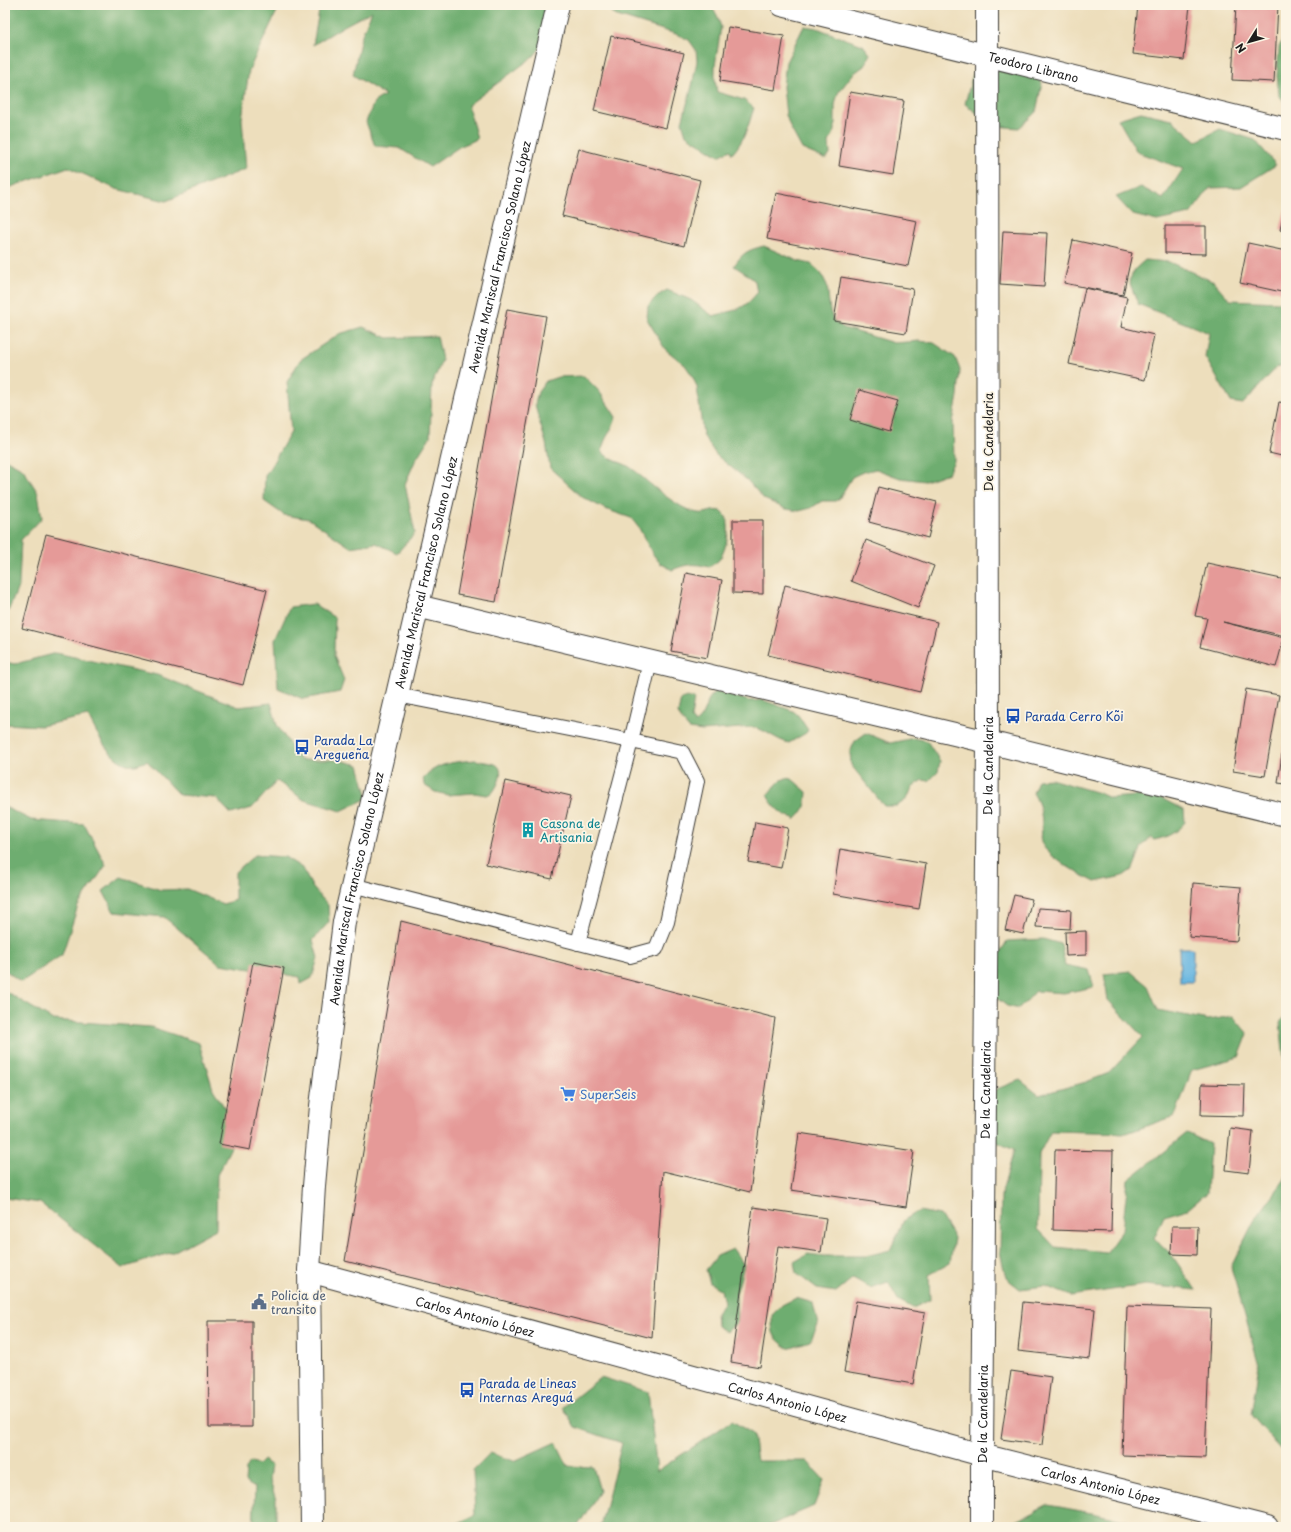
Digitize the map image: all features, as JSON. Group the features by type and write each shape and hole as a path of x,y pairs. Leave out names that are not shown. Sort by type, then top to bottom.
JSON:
{"street":[{"name":"Avenida Mariscal Francisco Solano López","path":"312,1527 309,1271 314,1186 322,1106 344,922 558,5"},
{"name":"Teodoro Librano","path":"782,5 1286,129"},
{"name":"De la Candelaria","path":"982,1527 988,742 987,5"},
{"path":"417,606 988,742 1286,815"},
{"name":"Carlos Antonio López","path":"309,1271 982,1455 1267,1527"}],"lane":[{"path":"578,943 631,741 650,662"},
{"path":"352,885 630,956 656,949 667,922 697,781 682,752 397,695"}],"green space":[{"path":"5,5 280,5 249,70 242,119 246,169 166,201 116,189 68,167 5,189"},
{"path":"320,5 562,5 561,23 533,57 468,105 477,139 459,147 430,167 399,148 375,146 366,122 374,102 385,95 353,75 361,37 372,11 313,45"},
{"path":"608,5 710,5 717,15 721,27 715,66 717,92 744,100 754,108 743,138 732,154 730,150 719,156 686,135 682,122 697,61 696,50 689,40 676,34 614,15"},
{"path":"804,26 817,28 863,45 870,54 864,66 853,74 838,93 835,105 835,131 829,142 830,155 825,159 802,149 790,127 786,115 783,87 786,62"},
{"path":"1286,33 1286,104 1279,95 1277,76 1279,47"},
{"path":"995,56 1032,63 1042,83 1036,112 1019,128 994,126 965,104 974,69"},
{"path":"1141,112 1171,119 1197,141 1220,129 1255,140 1276,165 1241,187 1210,188 1190,214 1157,221 1133,215 1116,197 1141,187 1163,199 1183,169 1137,152 1118,119"},
{"path":"764,246 798,261 811,264 821,273 827,285 830,311 834,321 844,328 894,343 920,341 934,343 955,357 960,370 958,396 953,422 954,461 948,473 925,481 900,478 876,469 863,472 852,477 839,499 835,501 822,501 811,508 799,511 786,509 764,499 747,480 716,455 703,435 697,387 692,375 685,365 665,349 647,319 648,306 657,296 667,290 691,300 713,316 742,307 757,293 755,281 734,266 746,252"},
{"path":"1145,260 1169,262 1214,282 1230,300 1279,302 1286,308 1286,364 1277,367 1243,404 1231,402 1205,357 1209,333 1138,304 1129,281 1135,269"},
{"path":"363,327 388,338 437,336 442,360 432,385 430,437 416,459 405,484 415,533 397,553 376,543 350,547 309,519 284,515 264,501 265,476 291,432 287,382 300,360 339,334"},
{"path":"584,376 599,391 616,417 603,446 602,451 604,454 632,468 661,493 684,508 698,513 716,510 722,512 726,516 728,522 728,536 722,556 715,563 709,567 690,565 672,570 660,563 652,553 639,528 631,518 605,509 582,497 550,468 546,443 535,404 538,392 546,381 558,377"},
{"path":"5,459 23,469 38,493 42,518 21,540 19,585 5,619"},
{"path":"314,604 335,618 334,656 344,680 340,692 303,699 278,688 275,640 290,607"},
{"path":"56,653 157,675 239,707 271,703 277,725 300,760 339,760 359,765 368,798 341,811 304,800 277,781 252,808 231,814 216,798 179,795 147,761 134,765 124,763 117,759 105,746 88,716 41,726 5,724 5,662 15,664"},
{"path":"717,691 749,701 762,700 793,711 798,715 808,730 806,733 789,743 753,727 702,731 689,729 678,713 681,699 687,697 694,699 691,718 695,723 702,716 709,699"},
{"path":"866,733 890,743 914,738 927,741 940,761 938,772 929,781 922,780 912,788 907,799 897,806 884,806 851,765 850,752 855,741"},
{"path":"476,760 495,764 498,766 501,773 493,792 487,795 474,793 448,795 435,792 424,785 423,778 441,766 454,762"},
{"path":"786,778 792,779 807,792 805,807 795,820 795,818 786,816 778,810 767,795 780,781"},
{"path":"1051,779 1099,793 1110,798 1136,796 1161,798 1184,810 1185,822 1175,832 1168,836 1154,840 1151,838 1142,846 1133,869 1123,876 1095,882 1056,859 1044,847 1041,841 1041,814 1039,805 1033,793 1038,780"},
{"path":"5,807 31,820 84,824 106,865 78,906 62,955 21,982 5,970"},
{"path":"255,855 285,857 302,868 313,888 328,905 329,922 313,940 318,958 312,978 301,984 300,977 220,964 164,917 114,912 103,891 121,877 161,890 187,889 223,904 235,900 235,872"},
{"path":"1043,939 1061,944 1065,965 1089,970 1094,987 1064,993 1036,991 1019,1009 1007,1006 995,997 997,958 1007,941"},
{"path":"1130,971 1148,986 1158,1010 1208,1020 1233,1016 1248,1034 1239,1057 1192,1070 1175,1116 1127,1133 1051,1131 1039,1154 1038,1229 1055,1247 1107,1252 1122,1230 1128,1180 1187,1133 1210,1144 1207,1193 1188,1209 1164,1216 1154,1238 1171,1254 1196,1290 1145,1285 1071,1296 1045,1286 1020,1289 1006,1278 1000,1252 1001,1196 1014,1150 990,1139 994,1090 1020,1080 1039,1095 1086,1082 1109,1073 1143,1037 1108,1000 1104,974"},
{"path":"5,991 53,1020 151,1027 199,1043 213,1089 239,1131 217,1175 216,1229 173,1252 123,1268 40,1203 5,1198"},
{"path":"1286,1016 1286,1079 1280,1022"},
{"path":"1286,1172 1286,1455 1251,1415 1259,1365 1231,1267 1254,1221 1285,1179"},
{"path":"919,1211 940,1215 954,1238 950,1263 929,1275 930,1300 913,1308 898,1300 888,1282 871,1288 853,1278 836,1292 817,1289 796,1273 794,1262 808,1254 824,1256 866,1256 890,1250 904,1220"},
{"path":"733,1249 744,1265 736,1295 737,1322 727,1332 717,1326 716,1313 724,1303 721,1290 710,1283 706,1270 717,1256"},
{"path":"796,1298 813,1303 818,1325 810,1341 788,1348 776,1338 774,1334 772,1327 772,1315 782,1305"},
{"path":"601,1377 648,1392 657,1471 732,1421 753,1434 757,1461 807,1461 824,1480 814,1506 766,1527 600,1527 622,1443 575,1427 563,1407"},
{"path":"556,1442 568,1466 593,1467 600,1491 577,1527 450,1527 475,1515 473,1470 490,1453 514,1461"},
{"path":"263,1460 271,1466 269,1478 276,1500 276,1527 253,1527 255,1488 245,1482 246,1469 250,1462 258,1465"},
{"path":"1049,1505 1097,1514 1153,1527 1003,1527"}],"water":[{"path":"1179,948 1193,948 1193,982 1180,982"}],"building":[{"path":"1138,5 1190,5 1184,60 1133,54"},
{"path":"1236,5 1278,5 1274,82 1232,80"},
{"path":"728,27 784,36 775,90 720,81"},
{"path":"611,36 684,53 666,128 594,111"},
{"path":"850,92 904,101 893,175 839,166"},
{"path":"579,149 700,180 684,246 562,216"},
{"path":"776,193 917,221 908,266 767,239"},
{"path":"1286,210 1286,232 1280,230"},
{"path":"1165,226 1206,226 1206,254 1165,253"},
{"path":"1003,231 1047,233 1044,287 1000,284"},
{"path":"1073,240 1132,253 1123,295 1064,283"},
{"path":"1248,243 1286,251 1286,293 1240,283"},
{"path":"841,277 913,289 906,333 834,321"},
{"path":"1085,288 1127,297 1121,327 1154,335 1145,380 1069,364"},
{"path":"507,309 546,316 496,602 457,595"},
{"path":"859,390 898,401 889,432 850,420"},
{"path":"1279,402 1286,403 1286,457 1269,453"},
{"path":"878,487 937,502 928,538 869,522"},
{"path":"733,520 763,520 763,594 733,593"},
{"path":"46,534 267,590 243,685 22,628"},
{"path":"866,540 934,566 918,608 851,581"},
{"path":"1207,563 1286,580 1285,636 1223,622 1284,638 1276,667 1200,647 1207,618 1195,616"},
{"path":"686,573 722,580 707,658 671,651"},
{"path":"785,585 937,622 920,692 768,655"},
{"path":"1246,689 1279,695 1265,776 1233,771"},
{"path":"1286,732 1286,784 1278,783"},
{"name":"Casona de Artisania","path":"505,781 571,796 552,879 486,864"},
{"path":"755,822 788,828 781,868 748,862"},
{"path":"840,849 926,864 919,909 833,894"},
{"path":"1193,883 1241,887 1237,941 1189,937"},
{"path":"1014,895 1032,899 1023,934 1005,930"},
{"path":"1038,908 1071,910 1070,929 1036,927"},
{"name":"SuperSeis","path":"401,921 775,1018 750,1192 663,1171 652,1338 345,1261"},
{"path":"1086,931 1086,955 1066,956 1065,932"},
{"path":"253,962 284,968 250,1150 219,1144"},
{"path":"1202,1084 1245,1085 1244,1116 1201,1115"},
{"path":"1230,1128 1253,1131 1249,1173 1226,1170"},
{"path":"799,1133 914,1151 906,1207 791,1190"},
{"path":"1055,1150 1113,1151 1111,1232 1053,1230"},
{"path":"753,1207 826,1218 821,1252 778,1246 760,1367 731,1362"},
{"path":"1172,1226 1198,1226 1197,1255 1171,1254"},
{"path":"856,1301 925,1313 913,1384 844,1372"},
{"path":"1023,1302 1095,1309 1090,1359 1018,1351"},
{"path":"1127,1306 1211,1309 1205,1458 1122,1455"},
{"path":"208,1321 252,1321 252,1427 209,1427"},
{"path":"1011,1371 1051,1377 1042,1445 1001,1439"}],"place":[{"name":"Parada Cerro Kõi","path":"1013,716"},
{"name":"Parada La Aregueña","path":"302,747"},
{"name":"Casona de Artisania","path":"528,830"},
{"name":"SuperSeis","path":"568,1094"},
{"name":"Policia de transito","path":"259,1302"},
{"name":"Parada de Lineas Internas Areguá","path":"467,1390"}]}
